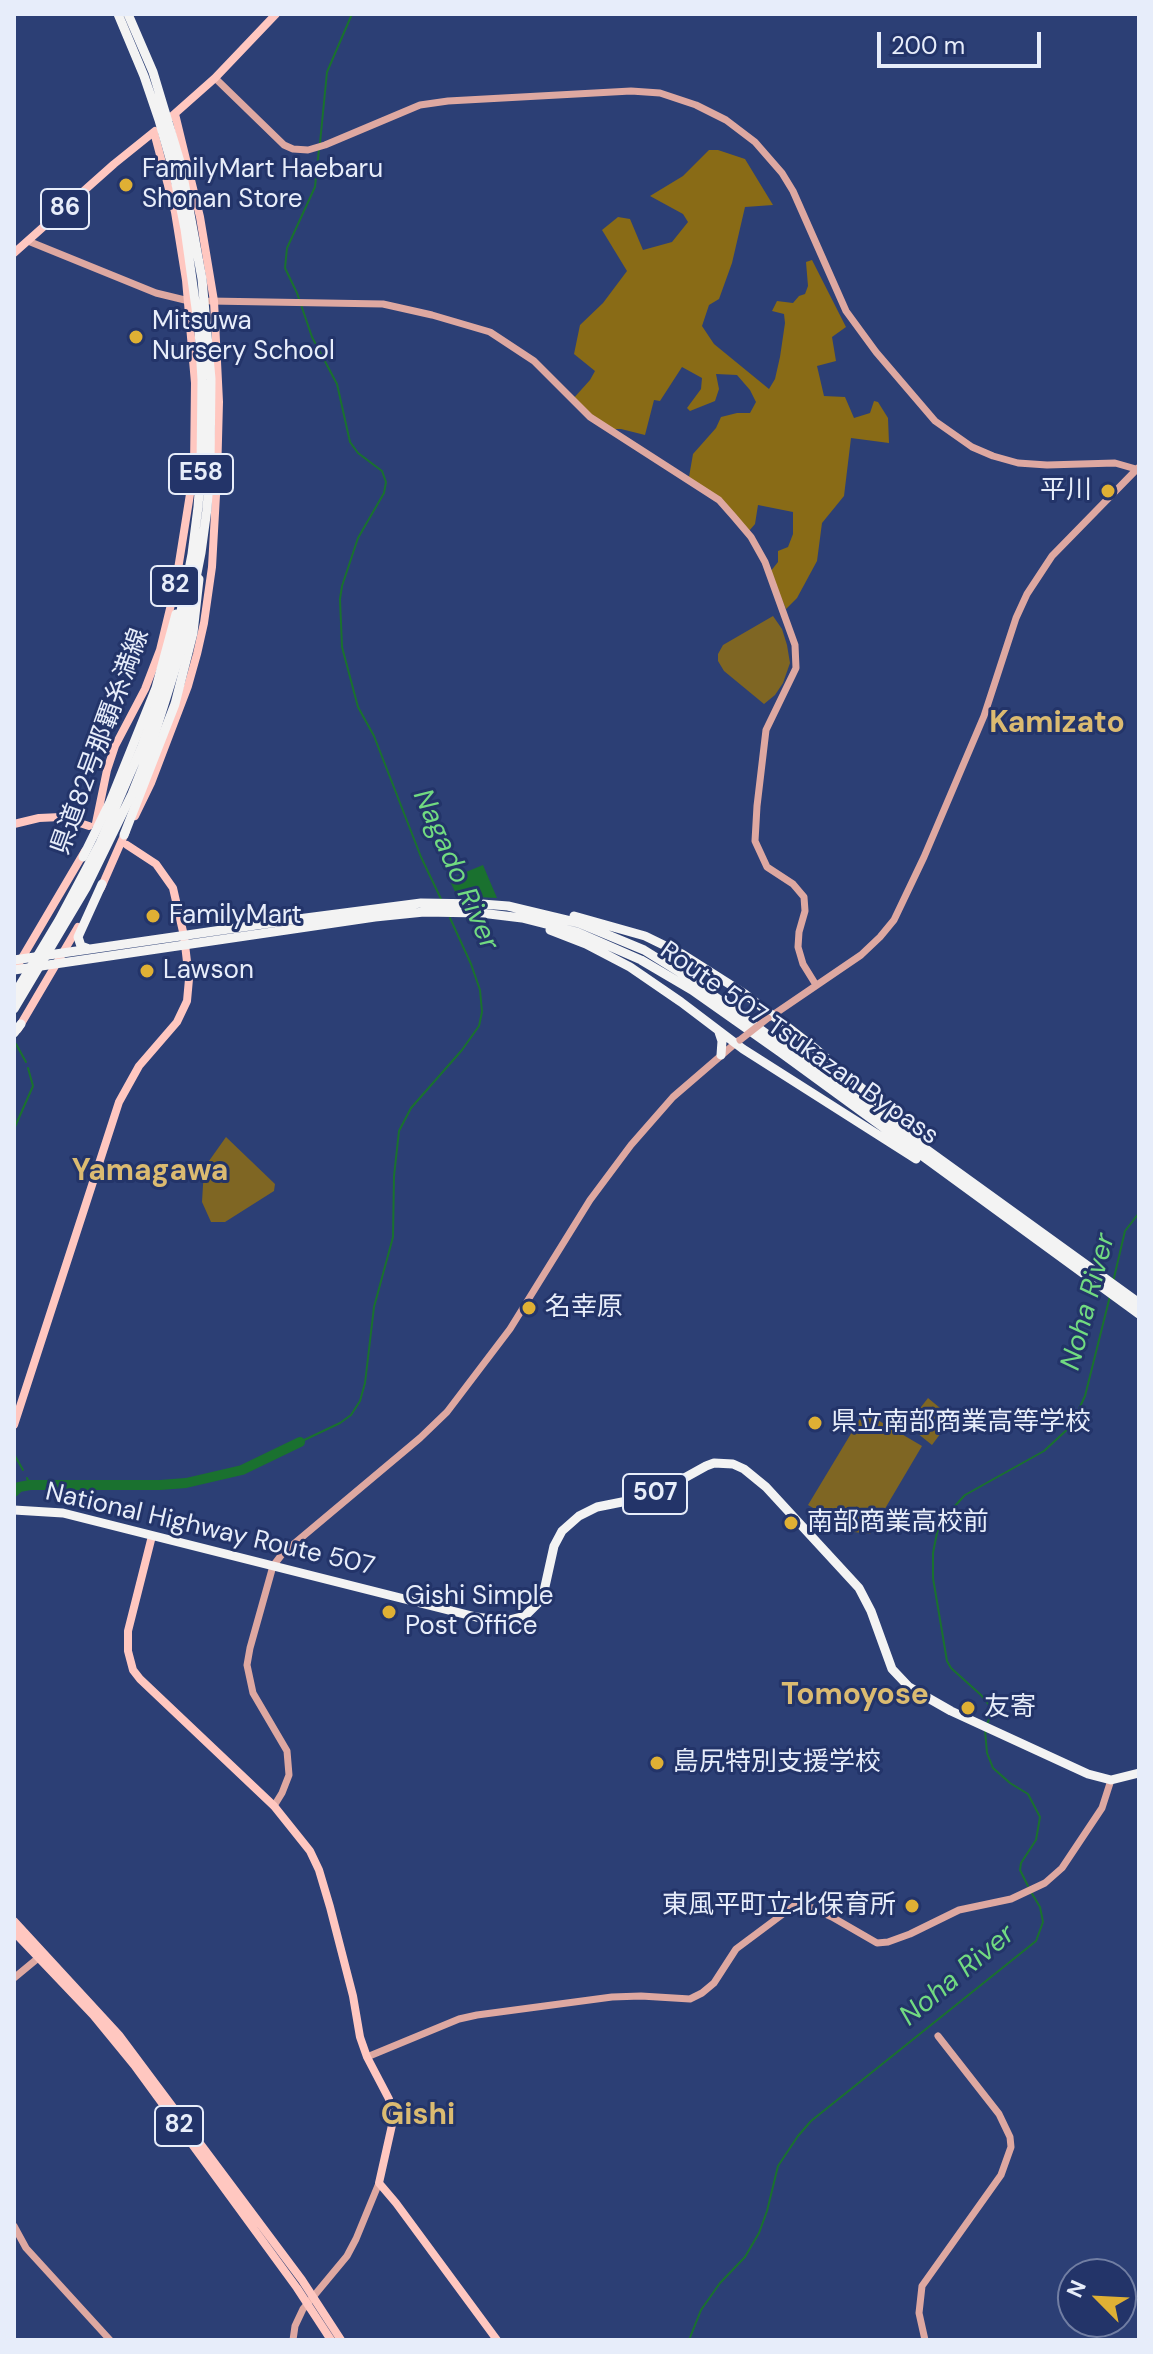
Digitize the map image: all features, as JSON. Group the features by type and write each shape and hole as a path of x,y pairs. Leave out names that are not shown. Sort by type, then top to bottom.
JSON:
{"highway":[{"name":"E58","path":"118,14 144,76 169,157 193,280 200,343 202,427 197,553"},
{"name":"E58","path":"14,1009 100,843 142,746 166,677 207,509 211,427 209,342 202,279 181,165 153,72 128,14"},
{"path":"125,840 186,667 197,605 197,553"},
{"path":"83,857 117,786 156,688 197,553"},
{"path":"92,949 81,946 78,937 102,884"},
{"path":"532,911 540,909 565,913 645,936 682,954 745,994 989,1200"},
{"name":"Route 507 Tsukazan Bypass","path":"14,970 184,940 374,913 443,911 507,914 532,911 587,926 661,959 1120,1295 1139,1314"},
{"path":"507,914 565,935 620,962 658,985 719,1032 738,1041 834,1108 989,1200"},
{"name":"Route 507 Tsukazan Bypass","path":"507,914 577,932 621,949 662,971 989,1200"},
{"name":"Route 507 Tsukazan Bypass","path":"18,959 184,940"},
{"name":"E58","path":"14,995 39,960"},
{"path":"14,1034 21,1024"},
{"path":"719,1032 721,1055"},
{"name":"Route 507 Tsukazan Bypass","path":"1120,1295 1139,1303"},
{"name":"National Highway Route 507","path":"14,1510 63,1513 476,1617 511,1621 529,1613 541,1599 554,1546 562,1531 579,1516 597,1507 652,1496 706,1466 733,1464 766,1487 849,1576 871,1611 892,1669 914,1691 1088,1774 1111,1780"},
{"path":"1111,1780 1139,1773"}],"main road":[{"name":"86","path":"14,253 215,78 276,14"},
{"name":"県道82号那覇糸満線","path":"21,1024 125,840 151,783 188,686 204,623 212,567 218,459 219,402 214,301 200,217 175,114"},
{"name":"県道82号那覇糸満線","path":"14,970 83,857 99,814 111,756 151,674 175,588 194,469 195,383 188,300 175,212 154,132"},
{"name":"県道82号那覇糸満線","path":"14,824 61,817 89,826"},
{"path":"14,1425 119,1102 139,1066 170,1032 183,1012 189,986 184,940 168,879 156,864 125,840"},
{"path":"152,1536 128,1631 128,1651 133,1670 274,1806 310,1851 319,1870 347,1970 360,2037 389,2099 392,2125 379,2183 497,2340"},
{"name":"82","path":"14,1921 41,1955"},
{"name":"82","path":"14,1932 41,1955 119,2035 341,2340"},
{"name":"82","path":"310,2299 331,2340"}],"street":[{"path":"215,78 284,145 308,150 420,105 448,101 631,91 668,95 696,105 726,120 755,142 782,173 793,191 846,311 876,352 935,421 972,447 1018,463 1115,463 1138,468"},
{"path":"28,241 156,293 188,300 383,304 490,332 534,361 590,417 719,500 751,537 765,562 797,655 792,680 766,730 755,841 767,867 793,884 804,897 805,911 798,947 803,964 816,985"},
{"path":"274,1806 289,1775 287,1751 253,1693 247,1665 273,1566 283,1553 447,1412 510,1329 590,1200 661,1109 770,1016 867,949 894,920 984,716 1013,626 1027,594 1052,556 1138,468"},
{"path":"367,2057 459,2019 477,2015 612,1997 690,1999 714,1983 736,1949 799,1902 877,1943 910,1934 959,1910 996,1904 1025,1894 1062,1868 1077,1849 1102,1808 1111,1780"},
{"path":"14,1978 41,1955"},
{"path":"925,2340 919,2313 922,2286 1001,2175 1011,2147 1010,2137 999,2114 938,2036"},
{"path":"293,2340 295,2326 310,2299 347,2256 379,2183"},
{"path":"14,2226 26,2248 110,2340"},
{"path":"295,2326 308,2317 320,2321"}],"shaded area":[{"path":"709,150 745,159 773,205 745,207 732,263 719,299 709,305 702,326 714,344 769,389 775,379 785,323 784,314 772,311 777,301 793,303 805,294 808,286 806,262 812,260 846,327 832,337 836,361 817,366 824,396 845,397 854,418 870,413 874,401 878,402 888,418 889,443 851,438 844,496 822,523 817,561 797,598 786,609 770,572 778,562 778,551 788,547 793,534 793,512 758,505 755,524 749,531 689,477 693,454 716,428 721,417 750,413 756,402 737,375 716,374 719,389 715,401 690,411 687,408 701,389 702,378 682,367 660,401 654,400 645,435 607,429 572,400 595,371 574,354 580,325 603,303 627,271 602,230 618,217 630,219 643,250 672,242 688,222 683,214 650,196 683,176"},
{"path":"773,616 782,629 790,663 783,683 764,704 724,671 718,654 723,645"},
{"path":"483,865 497,898 457,896 449,879"},
{"path":"226,1137 275,1184 274,1191 225,1222 211,1222 202,1202 204,1168"},
{"path":"928,1398 952,1418 932,1445 907,1425"},
{"path":"864,1412 922,1446 870,1534 854,1532 808,1505"}],"waterway":[{"name":"Nagado River","path":"320,143 327,72 352,14"},
{"name":"Nagado River","path":"319,149 315,187 287,248 285,268 312,337 337,384 350,442 358,453 382,471 386,482 384,493 358,538 342,586 342,647 358,707 374,736 421,857 442,901"},
{"name":"Nagado River","path":"300,1442 340,1423 351,1415 360,1401 374,1307 393,1237 394,1176 399,1131 411,1108 479,1026 482,1012 480,990 450,918"},
{"path":"16,1044 26,1062"},
{"path":"14,1129 33,1086 28,1068"},
{"name":"Noha River","path":"1113,1282 1125,1231 1139,1213"},
{"name":"Noha River","path":"987,1724 989,1705 947,1661 933,1578 937,1533 942,1520 965,1495 1044,1451 1071,1426 1085,1396 1110,1296"},
{"name":"Nagado River","path":"14,1492 19,1487 30,1485 186,1483 242,1470 300,1442"},
{"path":"14,1454 23,1470"},
{"name":"Nagado River","path":"27,1478 30,1485"},
{"name":"Noha River","path":"985,1730 987,1753 993,1768 1028,1794 1040,1817 1036,1840 1021,1863 1020,1870 1028,1886"},
{"name":"Noha River","path":"689,2340 701,2310 720,2283 745,2257 759,2233 778,2166 798,2136 811,2121 1036,1941 1043,1922 1040,1907 1031,1892"}],"place":[{"name":"FamilyMart Haebaru Shonan Store","path":"126,185"},
{"name":"Mitsuwa Nursery School","path":"136,337"},
{"name":"平川","path":"1108,491"},
{"name":"FamilyMart","path":"153,916"},
{"name":"Lawson","path":"147,971"},
{"name":"名幸原","path":"529,1308"},
{"name":"県立南部商業高等学校","path":"815,1423"},
{"name":"南部商業高校前","path":"791,1523"},
{"name":"Gishi Simple Post Office","path":"389,1612"},
{"name":"友寄","path":"968,1708"},
{"name":"島尻特別支援学校","path":"657,1763"},
{"name":"東風平町立北保育所","path":"912,1906"}],"district":[{"name":"Kamizato","path":"1057,724"},
{"name":"Yamagawa","path":"150,1172"},
{"name":"Tomoyose","path":"855,1696"},
{"name":"Gishi","path":"418,2116"}]}
